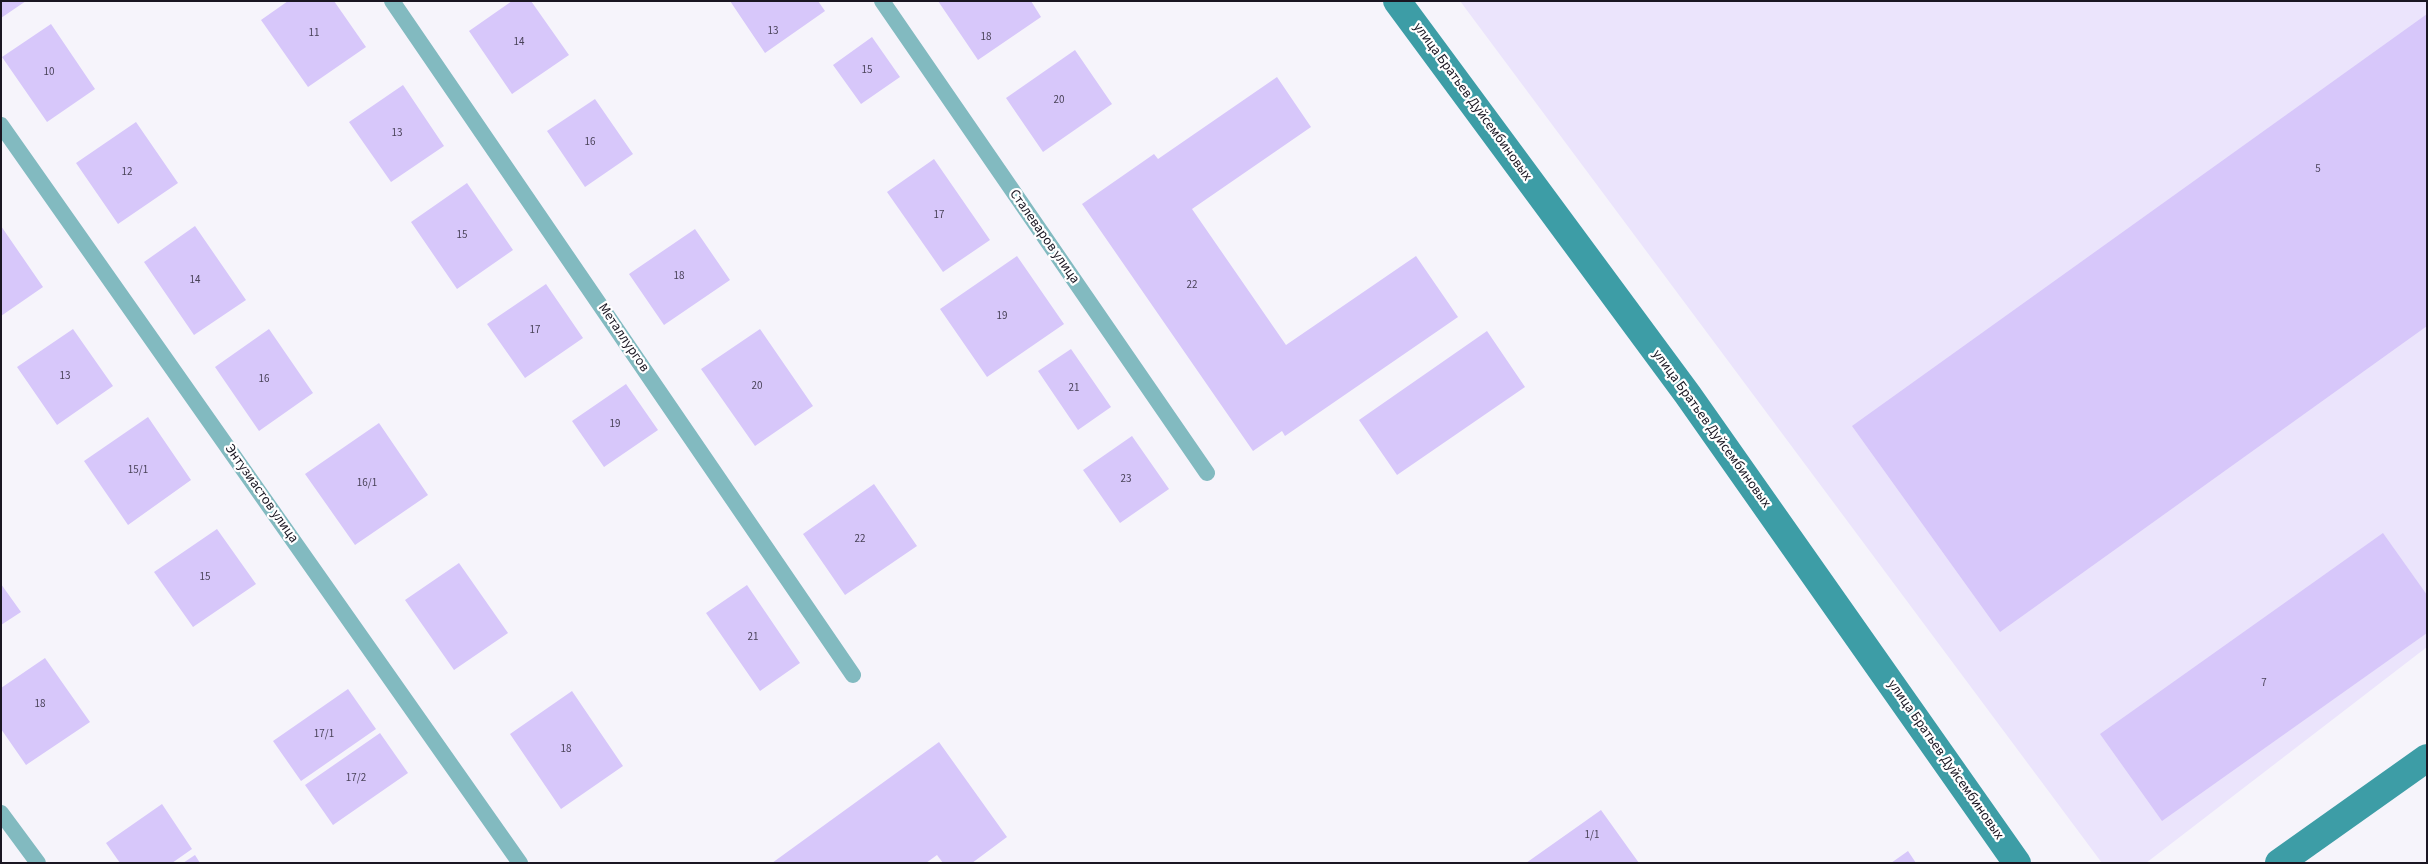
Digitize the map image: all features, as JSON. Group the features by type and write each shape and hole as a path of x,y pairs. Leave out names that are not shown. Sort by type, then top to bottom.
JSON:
{"street":[{"name":"улица Братьев Дуйсембиновых","path":"1397,1 1688,395 2017,863"},
{"path":"2279,863 2427,758"}],"lane":[{"name":"Металлургов","path":"392,1 853,675"},
{"name":"Сталеваров улица","path":"882,1 1207,473"},
{"name":"Энтузиастов улица","path":"1,124 520,863"},
{"path":"1,813 38,863"}],"shaded area":[{"path":"1460,1 2427,1 2427,647 2146,863 2102,863"}],"building":[{"path":"1,1 26,1 1,18"},
{"path":"288,1 334,1 366,47 308,87 261,20"},
{"path":"512,1 531,1 569,55 512,94 469,31"},
{"path":"730,1 818,1 825,11 765,53"},
{"path":"938,1 1031,1 1041,17 978,60"},
{"path":"2427,14 2427,326 2000,632 1852,426"},
{"path":"51,24 95,89 47,122 2,57"},
{"path":"872,37 900,77 861,104 833,65"},
{"path":"1075,50 1112,104 1043,152 1006,98"},
{"path":"1277,77 1311,127 1192,209 1286,345 1416,256 1458,317 1285,436 1282,431 1253,451 1082,204 1154,154 1158,159"},
{"path":"403,85 444,146 391,182 349,122"},
{"path":"595,99 633,154 585,187 547,131"},
{"path":"136,122 178,183 118,224 76,163"},
{"path":"934,159 990,240 943,272 887,192"},
{"path":"467,183 513,250 457,289 411,222"},
{"path":"1,226 43,287 1,316"},
{"path":"195,226 246,300 194,335 144,262"},
{"path":"695,229 730,280 664,325 629,274"},
{"path":"1017,256 1064,324 987,377 940,309"},
{"path":"546,284 583,338 525,378 487,324"},
{"path":"73,329 113,386 57,425 17,367"},
{"path":"269,329 313,393 259,431 215,367"},
{"path":"760,329 813,406 755,446 701,369"},
{"path":"1487,331 1525,387 1397,475 1359,420"},
{"path":"1071,349 1111,407 1078,430 1038,371"},
{"path":"626,384 658,430 604,467 572,421"},
{"path":"148,417 191,480 128,525 84,461"},
{"path":"379,423 428,495 355,545 305,474"},
{"path":"1132,436 1169,489 1120,523 1083,470"},
{"path":"874,484 917,546 845,595 803,534"},
{"path":"217,529 256,584 193,627 154,572"},
{"path":"2383,533 2427,595 2427,633 2162,821 2100,734"},
{"path":"459,563 508,633 454,670 405,600"},
{"path":"1,584 21,612 1,625"},
{"path":"747,585 800,663 760,691 706,613"},
{"path":"45,658 90,722 26,765 1,729 1,688"},
{"path":"348,689 376,729 301,781 273,741"},
{"path":"572,691 623,766 561,809 510,734"},
{"path":"380,733 408,773 333,825 305,785"},
{"path":"939,742 1007,837 972,863 943,863 937,855 926,863 772,863"},
{"path":"162,804 192,849 172,863 120,863 106,843"},
{"path":"1601,810 1639,863 1526,863"},
{"path":"1908,851 1916,863 1891,863"},
{"path":"195,855 200,863 183,863"}]}
